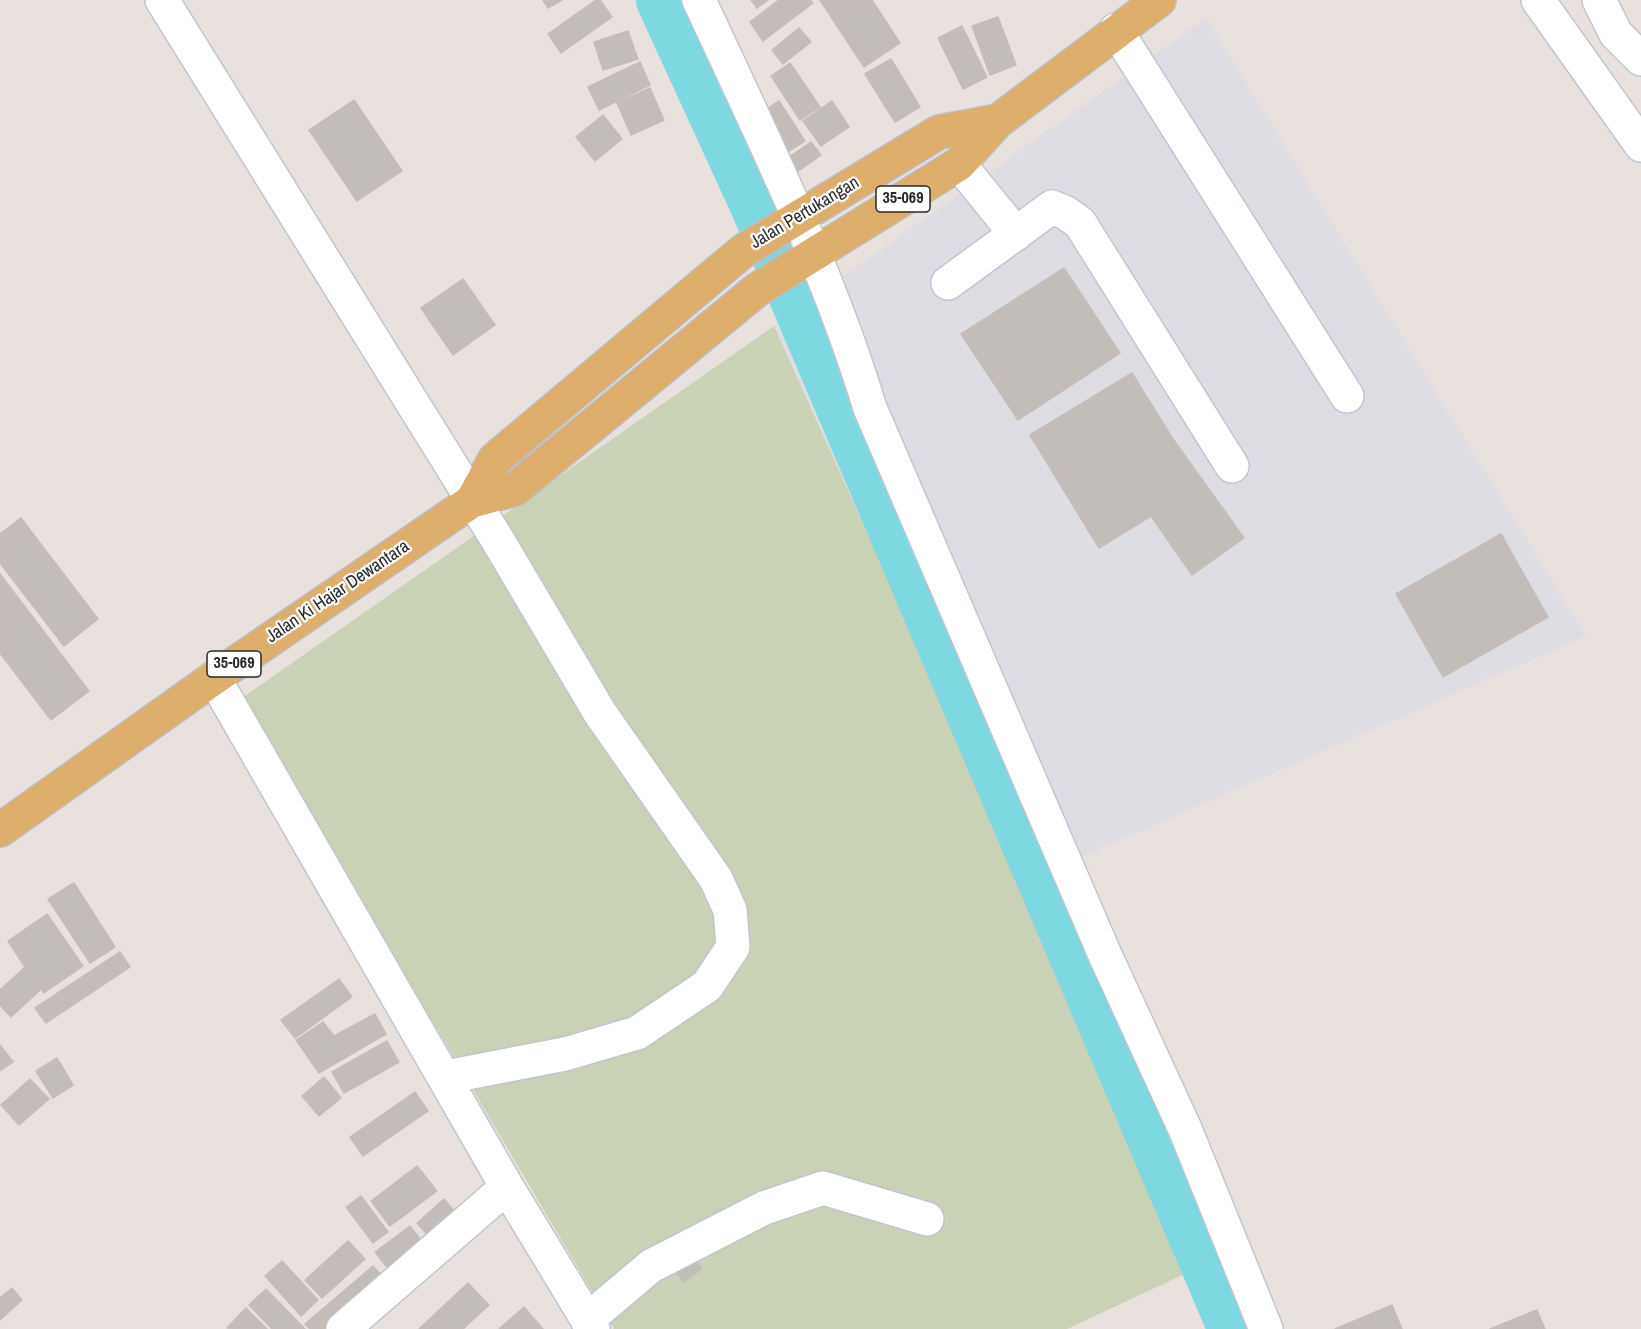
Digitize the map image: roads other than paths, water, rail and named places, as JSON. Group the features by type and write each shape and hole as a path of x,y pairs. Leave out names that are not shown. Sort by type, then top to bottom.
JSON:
{"main road":[{"name":"Jalan Pertukangan","path":"758,289 958,164 998,121 1116,30 1159,0"},
{"name":"Jalan Pertukangan","path":"743,250 939,132 998,121"},
{"name":"Jalan Ki Hajar Dewantara","path":"472,501 495,459 743,250"},
{"name":"Jalan Ki Hajar Dewantara","path":"0,830 214,678 472,501 515,489 758,289"}],"street":[{"path":"162,0 472,501 600,713 716,879 730,910 733,947 707,986 637,1033 566,1054 446,1077"},
{"path":"699,0 789,224 806,260 849,337 870,408 1100,944 1185,1129 1266,1329"},
{"path":"1538,0 1641,145"},
{"path":"1599,0 1616,34 1641,59"},
{"path":"1116,30 1347,396"},
{"path":"958,164 1016,234"},
{"path":"948,283 1052,207 1066,213 1080,223 1232,466"},
{"path":"214,678 446,1077 507,1187 590,1324 651,1266 764,1208 823,1188 927,1220"},
{"path":"343,1329 507,1187"}],"waterway":[{"path":"663,0 757,205 1235,1329"}]}
